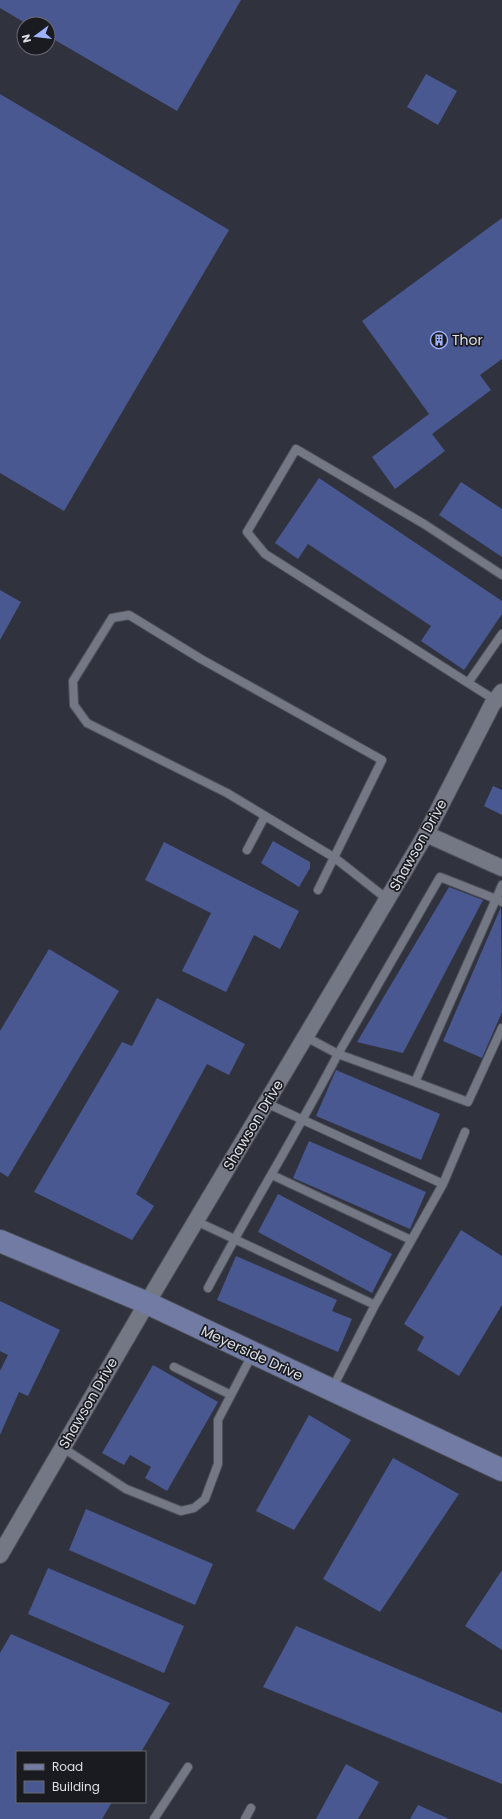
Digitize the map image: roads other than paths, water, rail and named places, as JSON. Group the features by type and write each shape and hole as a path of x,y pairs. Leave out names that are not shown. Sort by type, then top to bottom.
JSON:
{"street":[{"name":"Shawson Drive","path":"0,1555 196,1220 426,834 499,696"},
{"path":"426,834 502,868"},
{"name":"Meyerside Drive","path":"0,1240 147,1303 502,1470"}],"lane":[{"path":"499,696 468,683 265,554 247,532 296,449 424,524 502,574"},
{"path":"318,890 335,858 382,760 201,659 129,615 112,618 74,681 74,705 87,723 227,793 335,858 387,899"},
{"path":"468,683 502,634"},
{"path":"247,850 265,816"},
{"path":"208,1288 235,1238 304,1120 338,1054 440,877 499,900"},
{"path":"415,1082 499,900 502,885"},
{"path":"306,1037 338,1054 468,1102 502,1028"},
{"path":"266,1103 443,1184"},
{"path":"331,1390 375,1305 443,1184 465,1132"},
{"path":"272,1175 412,1240"},
{"path":"196,1220 375,1305"},
{"path":"63,1448 126,1489 181,1511 194,1508 205,1498 218,1464 218,1420 253,1353"},
{"path":"174,1366 231,1395"},
{"path":"154,1819 188,1767"},
{"path":"244,1819 251,1808"}],"place":[{"name":"Thor","path":"439,340"}]}
